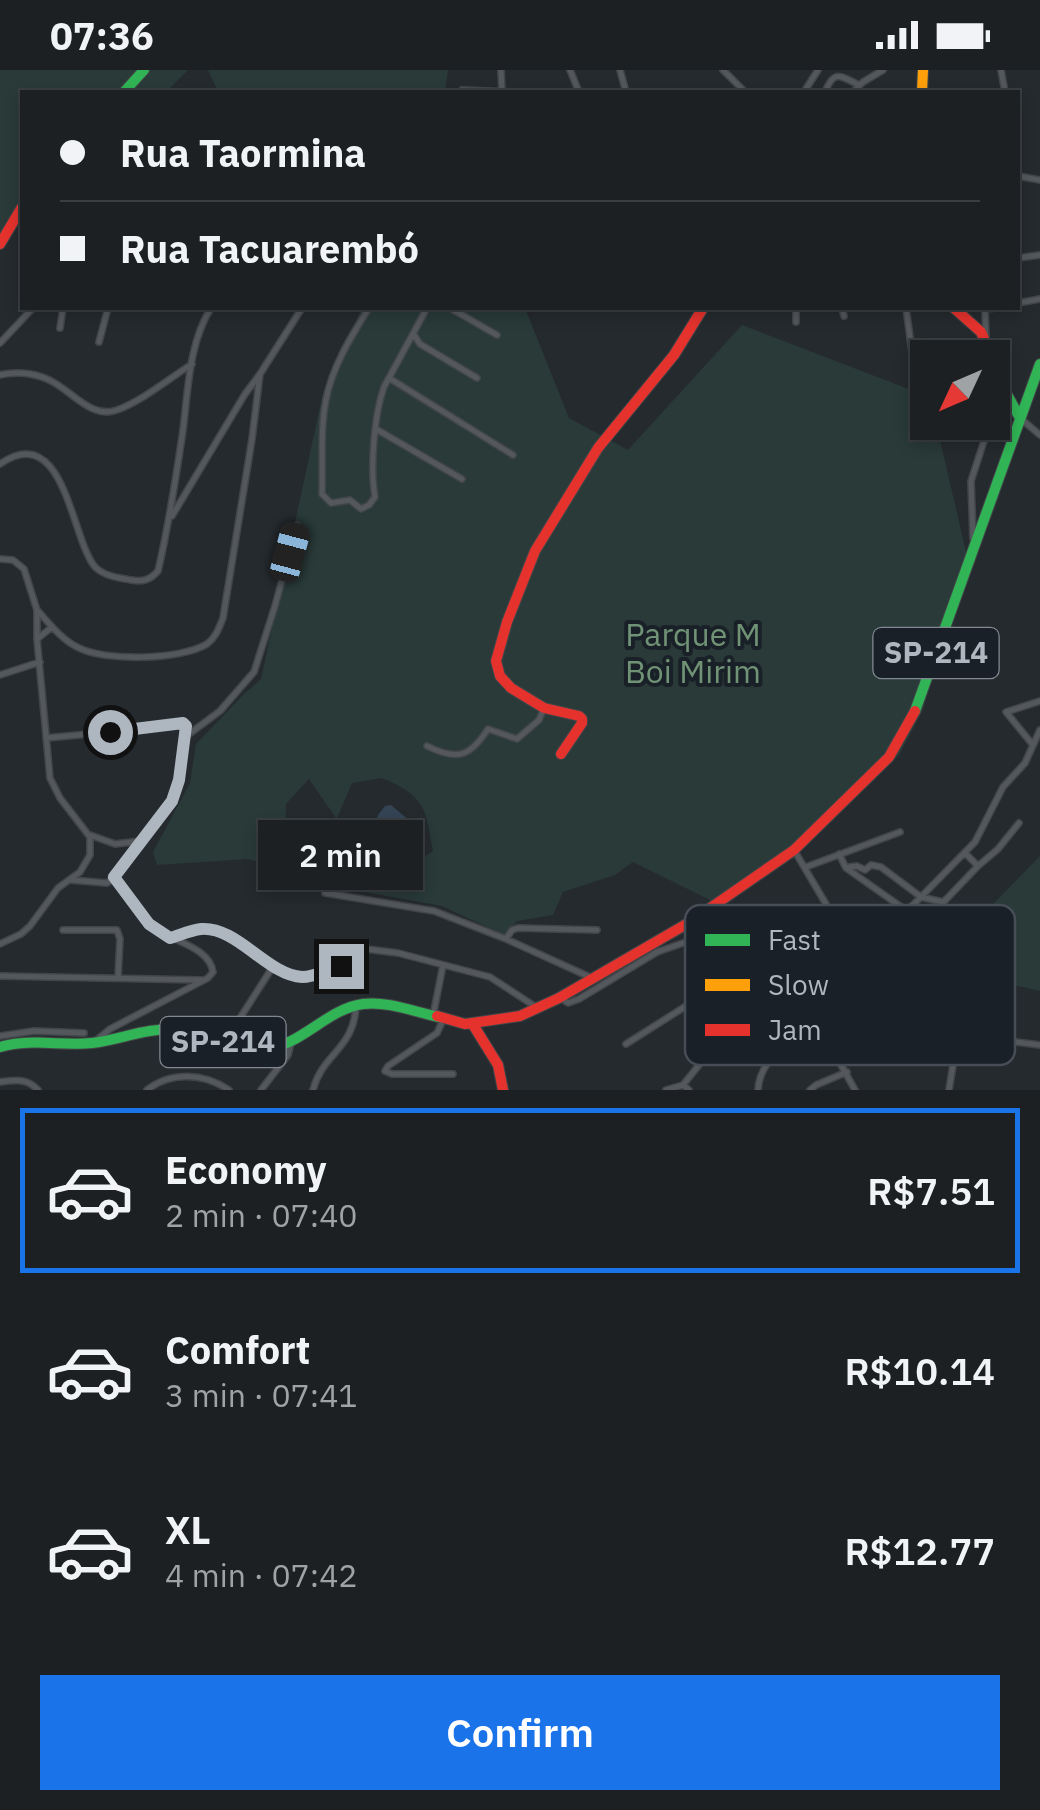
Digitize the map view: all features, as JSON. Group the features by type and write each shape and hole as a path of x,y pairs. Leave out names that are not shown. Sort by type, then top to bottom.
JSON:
{"main road":[{"path":"126,90 144,70"},
{"path":"0,244 20,211"},
{"path":"561,754 582,719 544,708 511,688 500,676 496,661 504,631 540,542 604,440 674,355 702,310"},
{"path":"956,310 985,340"},
{"name":"SP-214","path":"715,905 794,850 890,757 900,742 918,707 1040,364"},
{"path":"1010,401 1020,418"},
{"name":"SP-214","path":"0,1047 48,1036 93,1043 146,1030 178,1030 244,1048 267,1049 356,1006 370,1004 476,1022 520,1016 561,997 685,923"},
{"path":"476,1022 498,1064 503,1090"}],"street":[{"path":"723,70 743,90"},
{"path":"855,90 883,70"},
{"path":"826,90 830,78 838,74 859,85"},
{"path":"0,344 30,310"},
{"path":"60,328 63,310"},
{"path":"99,342 107,310"},
{"path":"0,464 25,455 38,458 55,472 91,561 106,575 143,581 155,575 171,518 192,364 209,310"},
{"path":"171,518 301,310"},
{"path":"368,310 330,384 325,404 322,494 331,503 350,500 361,510 375,497 372,478 379,401 425,310"},
{"path":"453,310 497,335"},
{"path":"796,310 796,322"},
{"path":"842,310 844,316"},
{"path":"906,310 910,340"},
{"path":"985,310 986,340"},
{"path":"412,334 420,344 477,378"},
{"path":"0,375 21,373 48,379 92,409 108,412 134,401 192,364"},
{"path":"37,610 74,646 96,654 164,656 198,648 213,639 223,618 260,374"},
{"path":"389,378 513,455"},
{"path":"245,394 257,405"},
{"path":"1020,418 1040,435"},
{"path":"376,429 462,479"},
{"path":"973,546 971,481 985,440"},
{"path":"185,737 220,710 254,672 297,524"},
{"path":"0,559 12,560 24,569 37,610 51,782 90,841 90,855 80,872 58,888 30,926 0,944"},
{"path":"37,640 52,627"},
{"path":"0,675 40,662"},
{"path":"1036,742 1006,712 1040,700"},
{"path":"426,746 452,754 470,751 488,729 517,740 538,720 544,708"},
{"path":"46,738 183,723 186,728 172,801 114,877 107,883 68,879"},
{"path":"913,905 979,836 1002,787 1021,769 1040,730"},
{"path":"940,905 1019,823"},
{"path":"806,867 900,832"},
{"path":"87,834 107,842 140,841"},
{"path":"794,850 826,905"},
{"path":"839,854 846,868 898,905"},
{"path":"965,854 978,866"},
{"path":"846,868 881,867 921,897 943,902"},
{"path":"93,1043 110,1029 213,972 210,960 149,924 114,877"},
{"path":"325,892 425,908 592,978"},
{"path":"506,939 518,928 597,930"},
{"path":"170,938 202,929 216,931 274,966 301,977 341,966"},
{"path":"62,930 117,930 118,978"},
{"path":"561,997 568,1003 580,998 657,952 685,942"},
{"path":"350,948 398,953 490,977 539,1009"},
{"path":"443,964 437,1034 385,1071 454,1074"},
{"path":"224,1043 274,966"},
{"path":"0,976 204,980"},
{"path":"313,1090 320,1072 350,1037 356,1006"},
{"path":"626,1044 685,1007"},
{"path":"0,1036 21,1031 48,1036 84,1032"},
{"path":"261,1090 288,1055 292,1038"},
{"path":"1015,1042 1040,1045"},
{"path":"666,1090 686,1088 703,1065"},
{"path":"758,1090 762,1072 769,1065"},
{"path":"841,1065 855,1090"},
{"path":"949,1090 953,1065"},
{"path":"810,1090 847,1072"},
{"path":"146,1090 164,1078 188,1077 208,1079 229,1090"},
{"path":"0,1082 31,1082 38,1090"}],"green space":[{"path":"0,70 188,70 168,90 20,90 20,202 0,236"},
{"path":"208,70 448,70 445,90 217,90"},
{"name":"Parque M Boi Mirim","path":"361,310 526,310 569,418 628,450 742,325 910,389 910,440 940,440 968,560 923,710 899,755 794,850 718,904 633,862 615,875 563,892 553,915 517,921 504,935 442,906 327,885 311,862 307,841 322,821 336,818 309,779 286,804 285,868 247,859 157,865 153,852 190,783 196,744 261,679 323,393","holes":["382,778 415,798 425,814 433,851 414,862 391,859 369,840 357,844 337,818 352,783"]},
{"path":"1040,856 1040,991 1015,985 1015,905 992,905"}],"water":[{"path":"391,805 410,821 425,853 400,860 384,849 374,833 378,815"}],"traffic: fast":[{"path":"126,90 144,70"},
{"path":"915,711 1040,364"},
{"path":"1010,400 1020,418"},
{"path":"0,1047 92,1043 165,1030 243,1048 266,1049 291,1041 338,1013 363,1004 392,1005 439,1017"}],"traffic: slow":[{"path":"922,90 923,70"}],"traffic: jam":[{"path":"0,244 20,210"},
{"path":"561,754 582,719 544,708 511,688 500,676 496,661 507,622 535,551 598,448 674,355 702,310"},
{"path":"956,310 981,332 984,340"},
{"path":"715,905 794,850 889,757 915,711"},
{"path":"437,1016 465,1024 520,1016 559,998 685,925"},
{"path":"472,1023 498,1065 503,1090"}],"route":[{"path":"110,732 183,723 186,726 179,780 172,801 114,877 149,924 170,938 202,929 216,931 297,976 341,966"}]}
